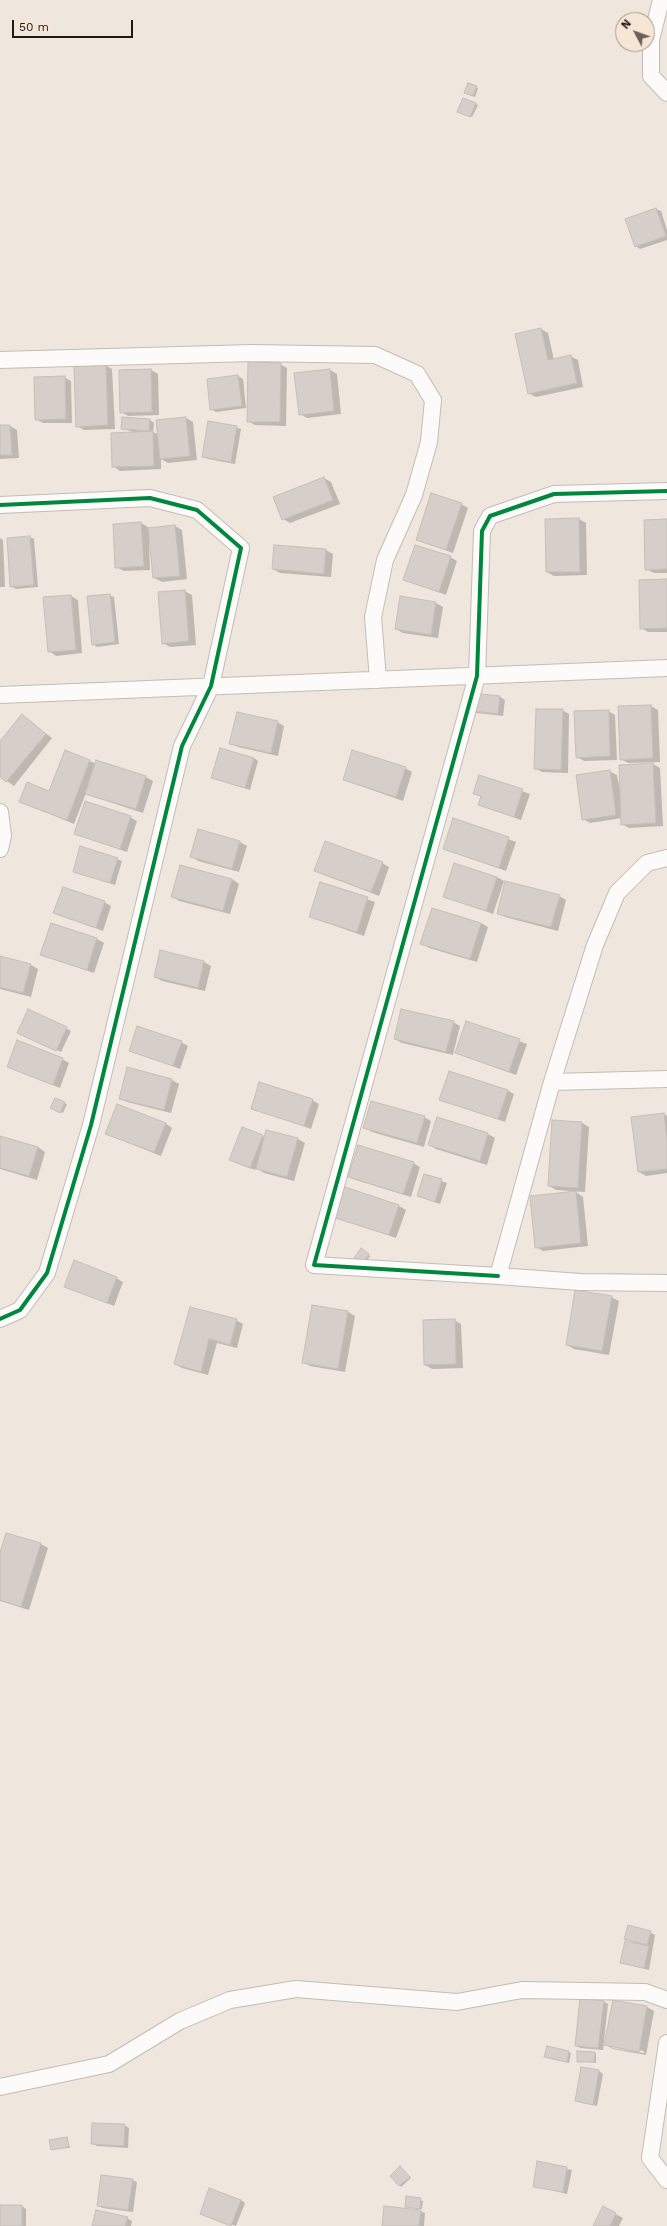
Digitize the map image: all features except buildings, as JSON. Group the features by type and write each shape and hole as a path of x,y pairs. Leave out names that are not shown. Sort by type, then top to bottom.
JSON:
{"street":[{"path":"661,0 651,40 652,76 667,93"},
{"path":"0,360 252,353 375,355 417,374 433,400 429,442 414,495 385,560 374,617 378,680"},
{"path":"667,491 554,494 490,516 482,531 477,676 314,1265 580,1282 667,1283"},
{"path":"0,505 150,498 197,510 241,548 211,686 182,746 91,1124 47,1273 20,1310 0,1319"},
{"path":"0,695 667,668"},
{"path":"0,812 3,836 0,850"},
{"path":"498,1276 552,1082 595,945 617,893 647,863 667,858"},
{"path":"552,1082 667,1079"},
{"path":"0,2087 109,2064 180,2021 230,2000 296,1989 457,2002 522,1990 645,1992 667,2000"},
{"path":"667,2043 650,2158 667,2180"}],"cycle path":[{"path":"498,1276 314,1265 477,676 482,531 490,516 554,494 667,491"},
{"path":"0,505 150,498 197,510 241,548 211,686 182,746 91,1125 47,1273 20,1310 0,1319"}]}
